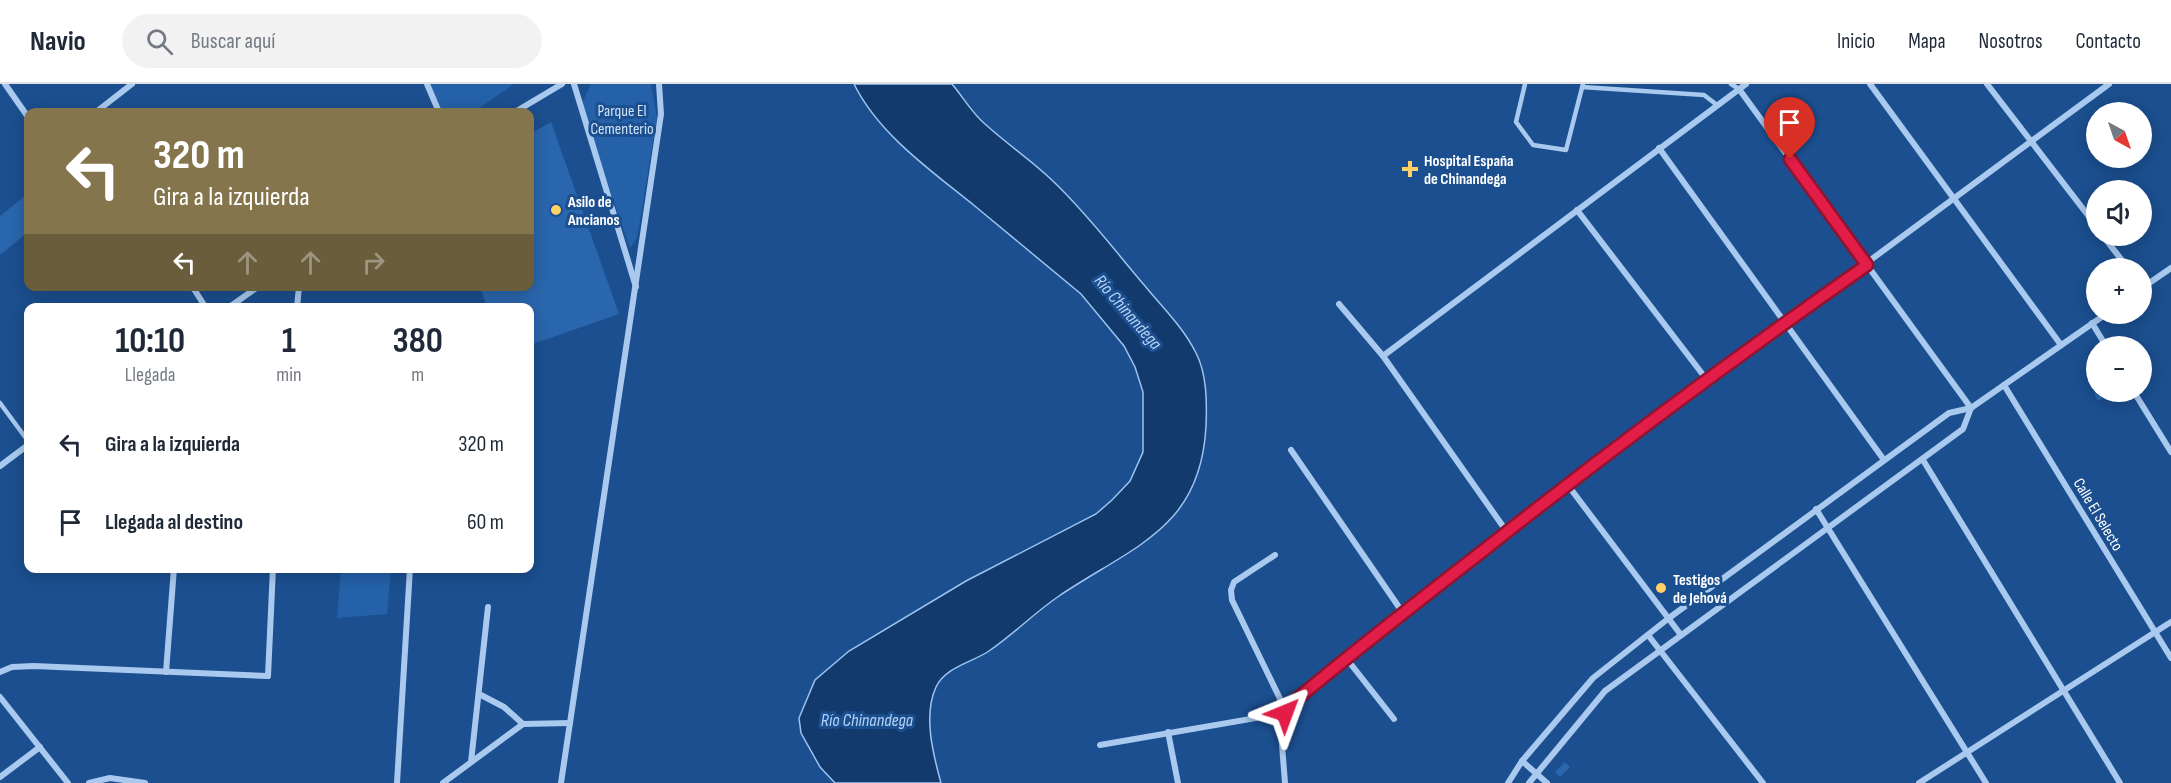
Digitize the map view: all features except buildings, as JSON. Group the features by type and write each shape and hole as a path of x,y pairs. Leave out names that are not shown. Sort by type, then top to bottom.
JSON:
{"street":[{"path":"5,84 24,111"},
{"path":"101,108 132,84"},
{"path":"427,84 437,108"},
{"path":"521,108 562,84"},
{"path":"574,84 636,289"},
{"path":"561,783 661,114 659,84"},
{"path":"1383,356 1746,84"},
{"path":"1869,84 2061,345"},
{"path":"1987,84 2086,212"},
{"path":"1100,745 1285,711 1346,658 1567,484 1785,322 1867,265 2109,84"},
{"path":"1739,89 1971,408"},
{"path":"1659,148 1884,460"},
{"path":"1577,210 1707,380"},
{"path":"2111,246 2120,258"},
{"path":"2152,281 2171,268"},
{"path":"235,303 253,291"},
{"path":"1338,304 1383,356 1507,532"},
{"path":"1508,783 1522,761 1593,678 1669,618 1949,413 1971,408 2091,324"},
{"name":"Calle El Selecto","path":"2004,384 2171,658"},
{"path":"2140,402 2170,448"},
{"path":"1529,783 1535,772 1605,691 1923,460 1963,429 1971,408"},
{"path":"0,466 24,446"},
{"path":"1291,450 1403,613"},
{"path":"1923,460 2120,783"},
{"path":"1567,484 1681,635"},
{"path":"1816,509 1830,528 1986,783"},
{"path":"1275,555 1234,582 1231,590 1232,600 1285,711 1281,732 1285,783"},
{"path":"166,672 174,573"},
{"path":"0,672 12,667 34,666 268,676 273,573"},
{"path":"396,783 410,573"},
{"path":"471,762 488,607"},
{"path":"1919,783 2171,622"},
{"path":"1648,635 1763,783"},
{"path":"1346,658 1394,719"},
{"path":"479,694 504,707 523,724"},
{"path":"0,697 68,783"},
{"path":"443,783 523,724 570,723"},
{"path":"1168,732 1178,783"},
{"path":"0,777 40,747"},
{"path":"1522,761 1547,783"},
{"path":"89,783 110,778 145,783"}],"lane":[{"path":"1525,84 1516,122 1533,145 1566,150 1582,85 1704,95 1717,105"},
{"path":"1731,84 1739,89"},
{"path":"0,403 24,437"}],"green space":[{"path":"430,84 514,84 480,108 440,108"},
{"name":"Parque El Cementerio","path":"591,84 651,84 657,118 637,238 630,248 581,106"},
{"path":"341,573 391,573 387,614 337,618"}],"water":[{"name":"Río Chinandega","path":"854,84 952,84 980,120 1039,168 1068,196 1172,318 1200,361 1206,389 1206,426 1201,461 1191,489 1177,512 1137,547 1059,596 989,651 946,674 940,680 932,698 930,722 932,747 941,783 835,783 820,767 801,733 799,718 815,680 849,651 966,581 1096,514 1112,500 1130,481 1143,452 1143,392 1135,367 1124,346 1081,294 908,152 878,120"}],"place":[{"name":"Hospital España de Chinandega","path":"1410,169"},
{"name":"Asilo de Ancianos","path":"556,210"},
{"name":"Testigos de Jehová","path":"1661,588"}],"route":[{"path":"1285,713 1285,709 1332,670 1567,484 1785,322 1867,265 1790,159"}]}
